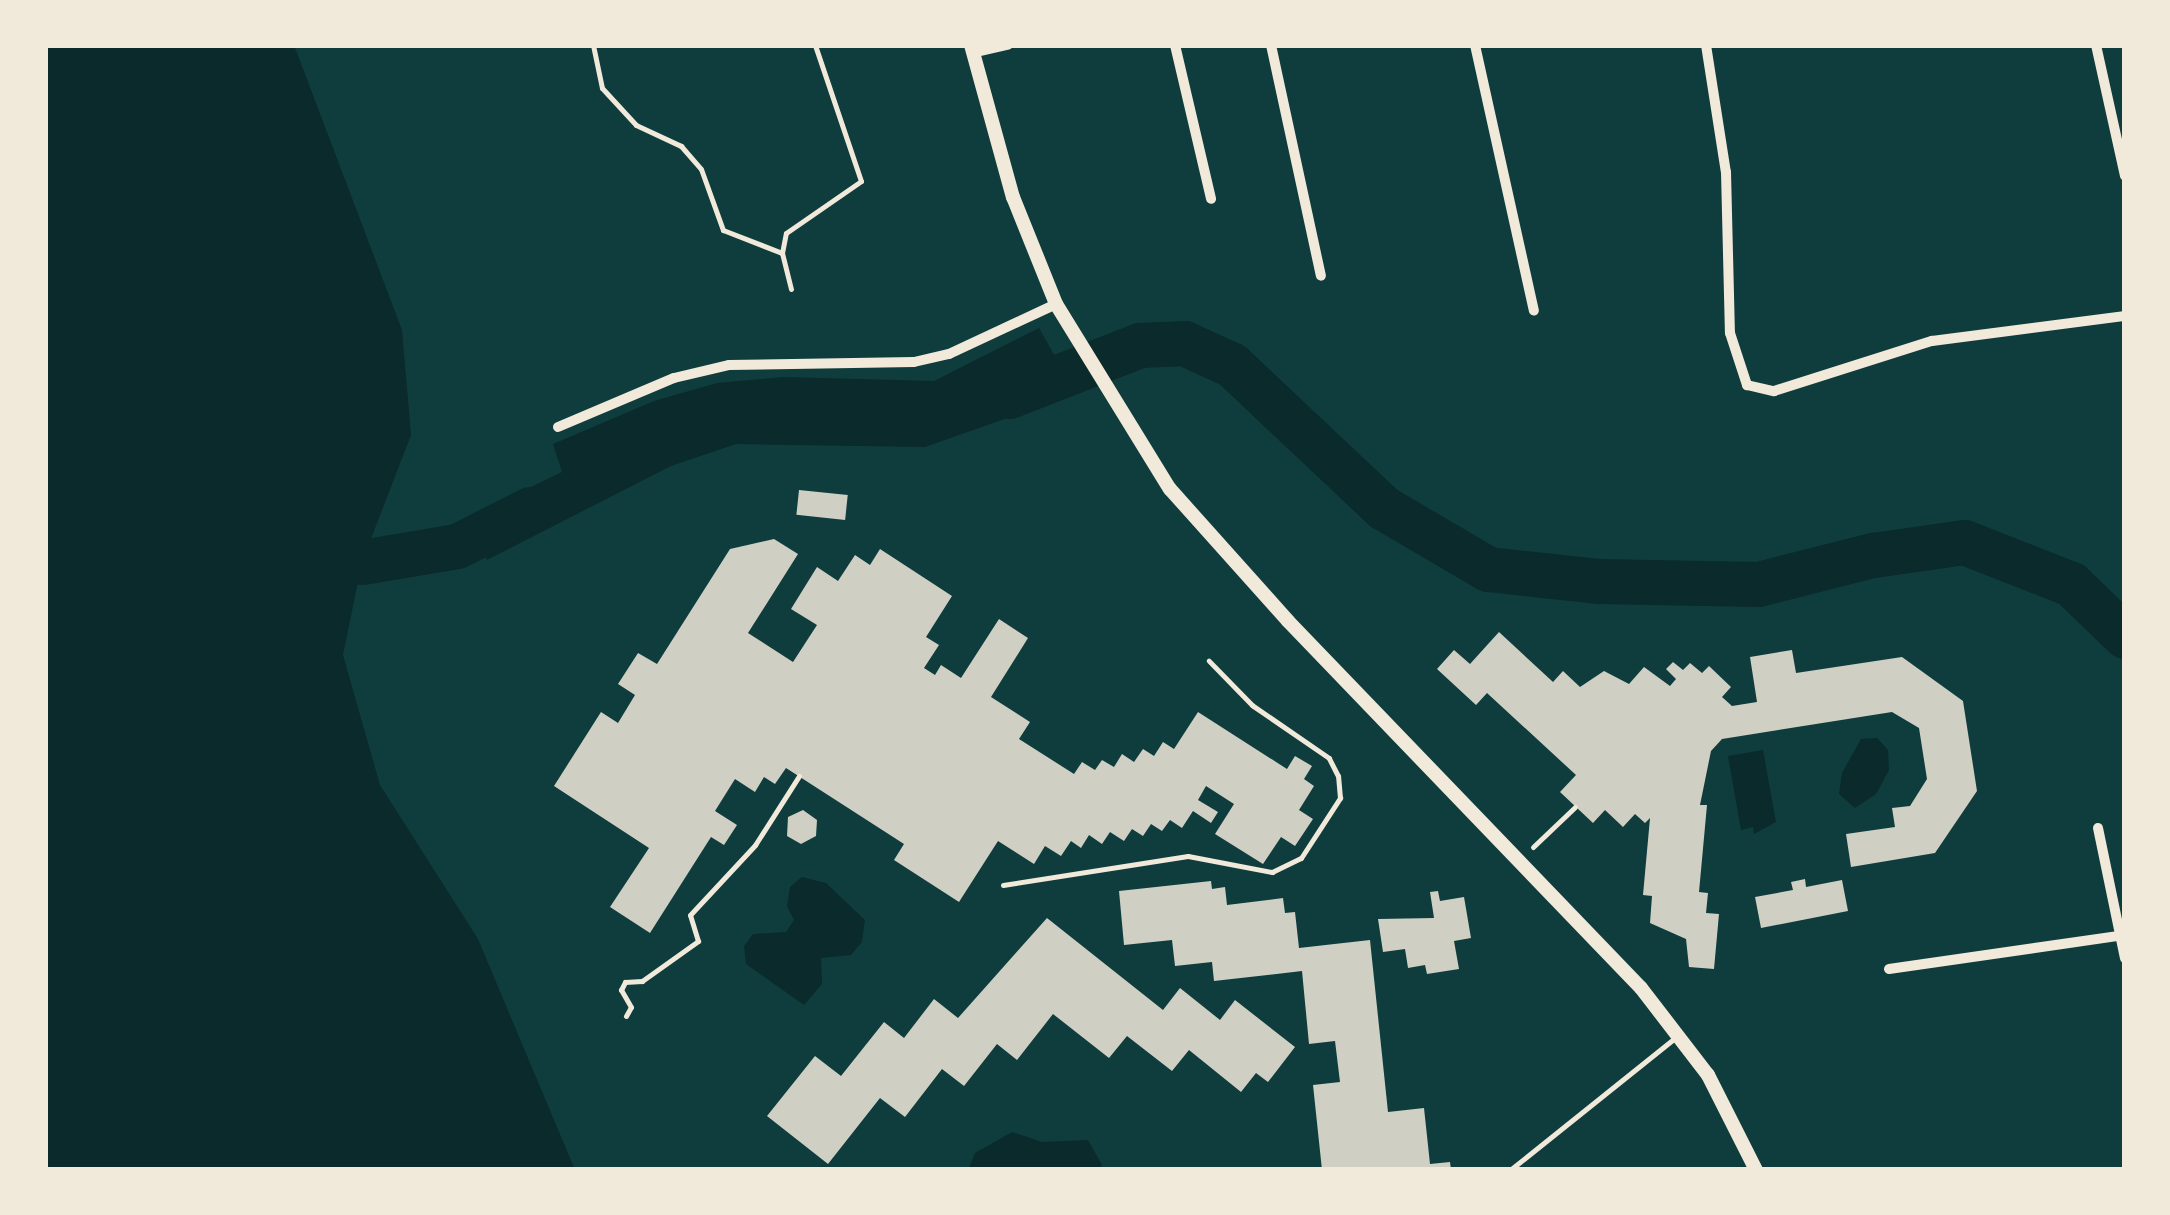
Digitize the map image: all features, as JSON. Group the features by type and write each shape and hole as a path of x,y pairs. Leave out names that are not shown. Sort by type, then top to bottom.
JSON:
{"street":[{"path":"1008,45 972,49 1013,197 1056,304 1123,419 1170,489 1276,608 1679,1034 1708,1075 1756,1170"},
{"path":"1175,45 1211,199"},
{"path":"1271,45 1321,276"},
{"path":"1474,45 1534,311"},
{"path":"1706,45 1726,172 1730,333 1747,385 1774,391 1932,341 2125,316"},
{"path":"2096,45 2125,176"},
{"path":"558,427 674,378 728,366 914,362 949,354 1056,304"},
{"path":"2098,828 2125,958"},
{"path":"1889,969 2120,936"}],"lane":[{"path":"1002,884 1188,856 1272,872 1301,858 1340,798 1338,776 1329,758 1252,705 1209,661"},
{"path":"1510,1170 1679,1034"}],"path":[{"path":"594,45 602,88 636,125 680,146 701,169 723,230 782,252"},
{"path":"792,289 782,252 786,233 860,182 815,45"},
{"path":"626,1016 631,1007 621,990 625,982 642,981 698,941 690,915 755,846 799,776"},
{"path":"1547,834 1576,807"}],"water":[{"path":"45,45 294,45 402,330 411,435 362,562 343,655 380,785 478,939 575,1170 45,1170"},
{"path":"1039,328 1076,394 925,447 736,444 671,466 487,560 466,518 562,472 553,444 654,401 717,383 784,377 934,381"},
{"path":"1877,738 1888,750 1889,770 1876,794 1855,808 1839,794 1842,773 1861,739"},
{"path":"1763,750 1776,822 1754,834 1753,827 1741,830 1728,756"},
{"path":"802,877 826,883 865,920 862,942 851,955 821,958 822,984 804,1005 746,964 744,946 753,934 786,932 794,920 787,906 790,887"},
{"path":"1012,1132 1042,1142 1088,1140 1102,1165 1099,1170 969,1168 975,1153"}],"building":[{"path":"799,490 848,495 845,520 796,515"},
{"path":"774,539 798,554 748,633 793,662 817,625 791,609 817,567 838,581 855,555 870,565 880,549 952,596 926,637 939,645 924,668 935,675 941,665 961,678 999,619 1028,638 991,697 1030,722 1019,739 1074,774 1082,762 1095,770 1102,760 1114,767 1122,754 1134,762 1143,749 1154,756 1163,742 1174,749 1198,712 1287,769 1295,756 1312,766 1304,779 1314,786 1299,810 1313,819 1295,846 1281,837 1263,864 1215,834 1234,804 1206,786 1198,800 1218,812 1211,823 1193,811 1182,828 1170,820 1162,831 1151,824 1143,836 1132,829 1124,841 1110,832 1102,844 1089,835 1081,848 1071,841 1061,856 1045,846 1034,864 998,841 959,902 894,860 904,844 786,768 775,784 764,777 755,792 735,779 715,811 737,825 724,845 711,837 650,933 610,907 649,848 554,786 601,712 618,723 635,695 618,684 638,653 657,664 730,549"},
{"path":"1499,632 1553,682 1563,671 1580,687 1604,671 1629,684 1644,667 1670,686 1676,679 1666,669 1673,662 1683,670 1690,663 1702,673 1709,666 1731,687 1722,697 1732,706 1757,702 1750,657 1792,650 1796,673 1902,657 1963,701 1977,791 1935,853 1851,867 1846,834 1895,827 1892,808 1910,806 1927,779 1919,728 1892,712 1722,739 1711,751 1700,805 1707,805 1699,892 1708,893 1706,913 1719,914 1714,969 1689,967 1686,939 1650,923 1652,896 1643,895 1650,818 1645,823 1635,814 1623,827 1605,810 1593,823 1560,792 1576,775 1487,693 1476,705 1437,669 1454,650 1470,664"},
{"path":"803,810 817,820 816,836 801,844 787,836 788,817"},
{"path":"1805,879 1806,887 1842,880 1848,911 1761,928 1755,897 1793,890 1791,882"},
{"path":"1211,881 1212,889 1225,887 1227,905 1283,898 1285,913 1295,912 1299,948 1370,940 1388,1112 1424,1108 1430,1164 1450,1162 1451,1170 1322,1170 1313,1085 1340,1082 1335,1041 1309,1044 1302,971 1214,981 1212,962 1175,966 1172,940 1124,945 1119,891"},
{"path":"1438,891 1440,901 1464,897 1471,938 1454,941 1459,969 1427,974 1425,965 1408,968 1405,949 1383,952 1378,919 1434,918 1430,892"},
{"path":"1047,918 1163,1010 1180,988 1220,1020 1235,1000 1295,1047 1268,1082 1256,1073 1241,1092 1189,1050 1172,1071 1127,1036 1109,1058 1053,1014 1017,1060 997,1044 964,1086 942,1069 905,1117 880,1098 828,1164 767,1116 815,1056 841,1076 884,1022 904,1038 934,999 958,1018"}],"waterway":[{"path":"1009,396 1140,345 1184,343 1232,365 1384,508 1488,569 1599,581 1758,584 1873,555 1964,542 2071,584 2125,636"},
{"path":"362,562 457,546 530,509"}]}
